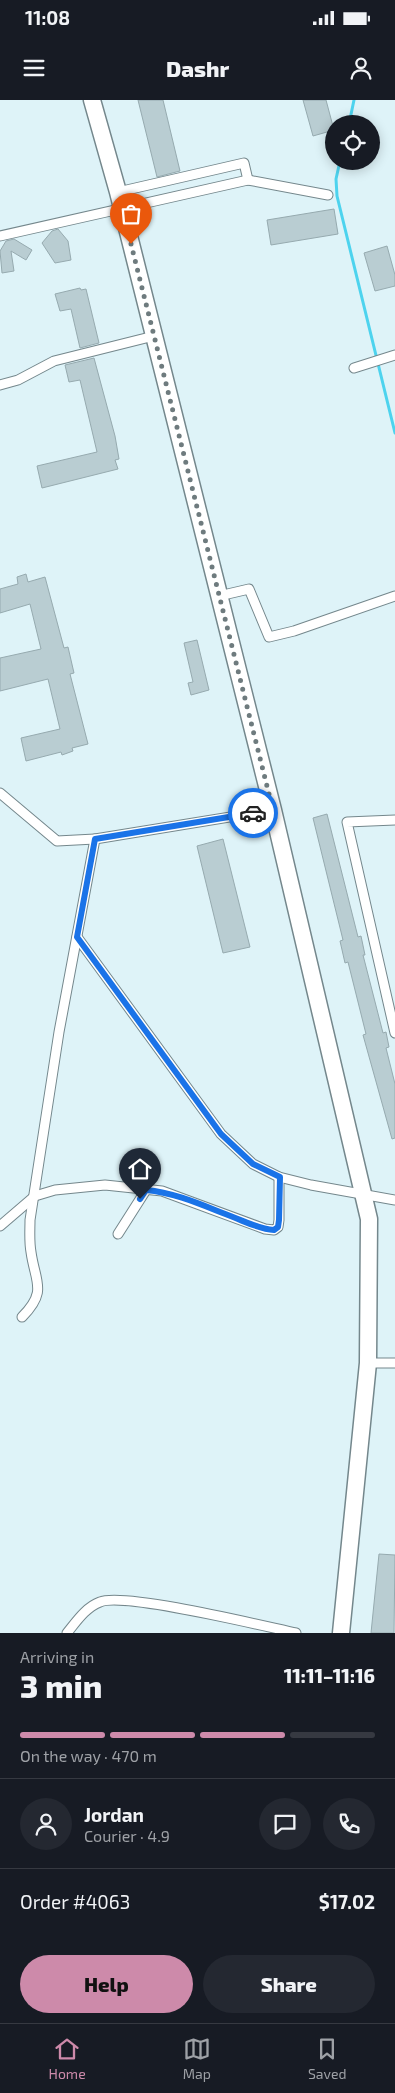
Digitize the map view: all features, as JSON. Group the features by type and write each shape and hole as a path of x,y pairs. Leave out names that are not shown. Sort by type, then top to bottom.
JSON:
{"highway":[{"path":"92,100 120,199 273,810 364,1193 370,1240 368,1363 341,1633"}],"street":[{"path":"0,236 244,163 248,180"},
{"path":"120,199 248,180 328,195"},
{"path":"0,384 18,380 54,361 154,336"},
{"path":"354,368 395,355"},
{"path":"219,596 249,589 269,637 294,631 395,596"},
{"path":"0,793 57,841 95,839 273,810"},
{"path":"395,820 348,822 395,1033"},
{"path":"22,1316 33,1305 38,1294 38,1284 31,1251 30,1220 36,1196 59,1032 95,839"},
{"path":"77,937 221,1134 253,1164 280,1177 340,1192 364,1193 381,1199 395,1200"},
{"path":"0,1226 36,1196 56,1190 105,1185 146,1190 184,1198 253,1225 274,1230 278,1227 279,1220 280,1177"},
{"path":"118,1234 146,1190"},
{"path":"368,1363 395,1362"},
{"path":"67,1633 84,1613 100,1601 116,1600 199,1612 296,1633"}],"building":[{"path":"138,100 163,100 180,171 157,177"},
{"path":"303,100 326,100 330,115 325,115 325,133 313,136"},
{"path":"334,209 338,234 271,245 267,220"},
{"path":"58,229 68,241 71,260 55,263 42,243 52,231"},
{"path":"14,239 32,250 26,260 11,251 14,271 2,273 0,251 6,241"},
{"path":"387,246 395,275 395,286 375,291 364,253"},
{"path":"80,288 81,290 86,289 99,343 80,348 71,309 60,311 55,294"},
{"path":"94,358 115,436 119,459 115,460 118,469 42,488 37,466 97,452 80,380 69,382 65,365"},
{"path":"26,574 28,582 45,577 64,648 68,647 74,673 70,674 88,744 72,748 73,751 62,755 61,752 26,761 21,738 60,729 48,679 0,691 0,658 41,649 30,604 0,613 0,589 18,584 17,577"},
{"path":"197,640 209,690 191,695 188,683 193,682 184,643"},
{"path":"327,814 358,937 361,936 365,955 363,955 383,1033 386,1032 389,1047 386,1048 395,1084 395,1138 392,1139 363,1035 366,1034 348,962 345,963 340,941 343,940 313,818"},
{"path":"223,839 250,947 223,953 197,846"},
{"path":"379,1554 395,1555 394,1633 371,1633"}],"waterway":[{"path":"351,115 354,100"},
{"path":"338,170 336,179 337,196 395,433"}],"way so far":[{"path":"131,244 273,810 253,813"}],"route":[{"path":"140,1199 146,1190 162,1191 253,1225 274,1230 278,1227 279,1220 280,1177 253,1164 221,1134 77,937 95,839 253,813"}]}
